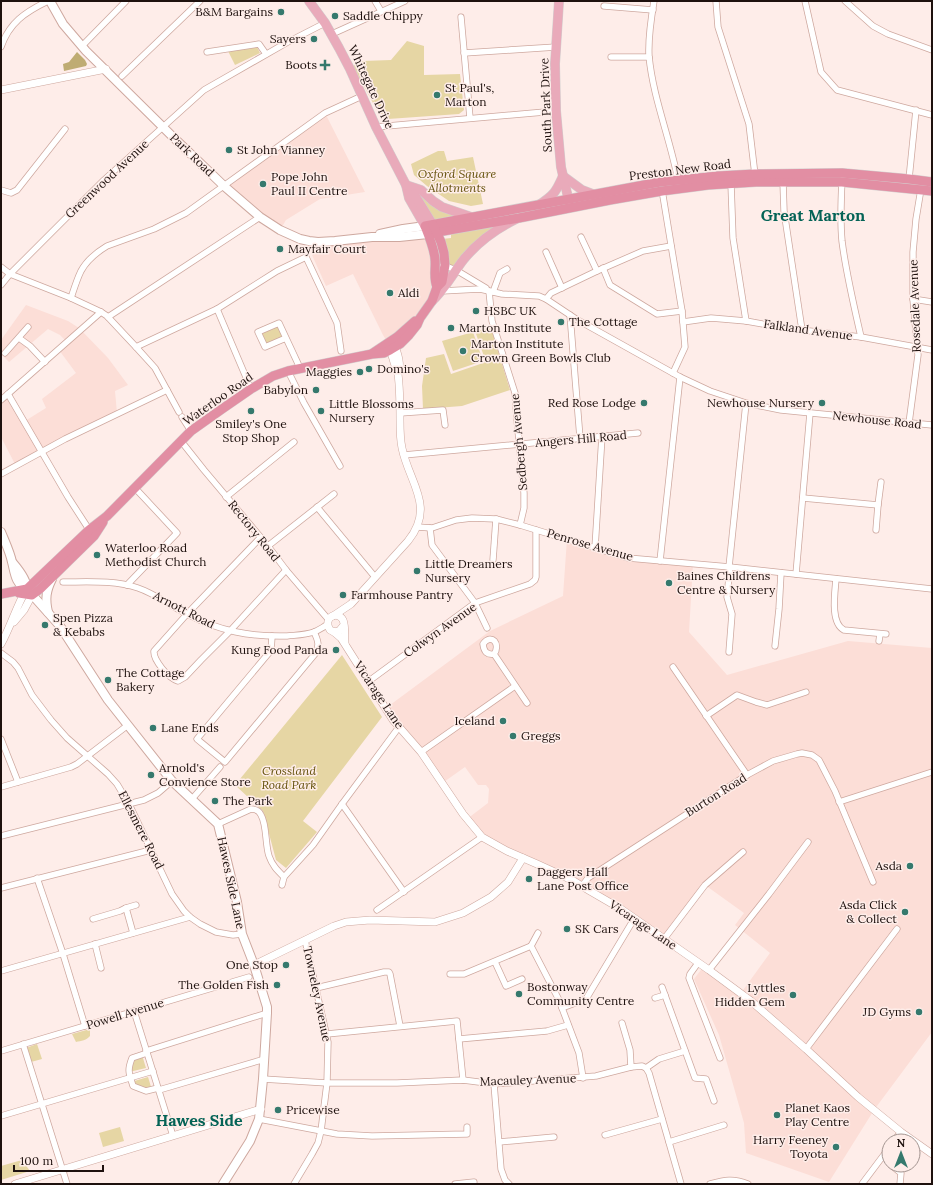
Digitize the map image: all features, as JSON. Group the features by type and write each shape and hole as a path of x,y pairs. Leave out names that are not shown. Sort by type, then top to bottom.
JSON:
{"highway":[{"name":"Preston New Road","path":"431,229 474,218 538,205 569,204 661,187 678,180 718,176 755,178 909,179 932,182"},
{"name":"Preston New Road","path":"431,229 519,218 595,195 661,187 731,184 755,178 783,182 842,178 932,191"},
{"path":"392,345 409,335 417,325 439,289 434,282 440,265 442,245 431,229"},
{"name":"Waterloo Road","path":"1,594 28,592 54,575 107,516 191,431 251,389 274,376 288,371 372,354 384,353 392,345"},
{"name":"Waterloo Road","path":"28,592 91,533"}],"main road":[{"name":"Park Road","path":"49,1 63,24 82,46 163,127 224,186 260,218 280,230 309,241 335,241 372,237 399,237 431,229"},
{"name":"Whitegate Drive","path":"309,1 332,34 376,126 406,185 415,195 431,229"},
{"name":"South Park Drive","path":"559,1 556,47 556,111 563,176 569,204"},
{"path":"538,205 554,195 563,176 582,190 595,195"},
{"path":"406,185 421,190 442,207 474,218"},
{"name":"Preston New Road","path":"456,270 480,242 499,228 519,218"},
{"path":"439,289 456,270"},
{"name":"Hawes Side Lane","path":"1,532 12,562 19,570 27,584 28,592 60,626 108,700 172,781 218,824 237,902 242,934 254,965 267,1007 265,1059 259,1120 250,1141 223,1184"},
{"path":"48,613 45,603 46,594 54,575"}],"street":[{"path":"1,48 12,26 19,18 34,8 49,1"},
{"path":"82,46 126,1"},
{"path":"122,76 200,1"},
{"path":"375,1 381,11"},
{"path":"332,34 405,1"},
{"path":"654,1 649,41 649,57 653,82 674,159 678,180"},
{"path":"716,1 718,27 749,124 755,178"},
{"path":"805,1 821,72 837,90 932,115"},
{"path":"845,1 878,29 932,50"},
{"path":"604,6 653,10"},
{"path":"461,17 470,118"},
{"name":"Greenwood Avenue","path":"1,285 10,274 104,180 204,90 266,54 325,24"},
{"path":"207,52 259,44 266,54"},
{"path":"464,53 556,47"},
{"path":"611,57 649,57"},
{"path":"1,90 106,69"},
{"path":"71,298 81,271 100,250 154,229 186,213 325,113 362,96"},
{"path":"909,179 916,110"},
{"path":"376,126 556,111"},
{"path":"1,190 10,193 17,190 65,129"},
{"path":"842,178 841,221 844,257 861,337"},
{"path":"783,182 784,211 802,330"},
{"path":"731,184 733,238 746,321"},
{"path":"661,187 682,311 685,347 673,373"},
{"name":"Rosedale Avenue","path":"910,423 918,355 916,348 913,299 913,252 921,189"},
{"path":"108,318 260,218"},
{"path":"581,237 610,285 657,314 682,311"},
{"path":"546,299 551,293 643,251 671,246"},
{"path":"546,252 562,288"},
{"path":"136,347 217,309 277,271 306,257 337,323 341,351"},
{"name":"Newhouse Road","path":"440,265 456,270 491,291"},
{"path":"1,267 10,274 71,298 101,312 108,318 155,368 191,431"},
{"path":"491,291 500,273 507,269"},
{"name":"Newhouse Road","path":"439,289 480,289 512,295 539,296 635,353 680,377 710,391 746,403 781,410 932,425"},
{"name":"Sedbergh Avenue","path":"491,291 492,321 515,393 524,493 524,508 520,525"},
{"path":"913,299 932,302"},
{"path":"217,309 251,389"},
{"path":"1,400 101,312"},
{"path":"570,315 580,438"},
{"name":"Falkland Avenue","path":"683,322 711,318 746,321 861,337 932,350"},
{"path":"286,338 265,347 258,332 279,323 286,338 300,368"},
{"path":"5,353 28,327"},
{"path":"19,338 30,346 45,362"},
{"name":"Vicarage Lane","path":"392,345 400,369 398,374 400,438 404,455 416,488 421,512 417,527 408,541 351,604 330,620 330,630 341,638 393,720 420,752 462,814 482,837 507,851 582,886 621,909 709,970 751,1001 858,1097 901,1132 932,1154"},
{"path":"288,371 304,403 340,466"},
{"path":"660,561 680,377"},
{"path":"1,474 113,415 167,390"},
{"path":"8,394 91,533"},
{"path":"729,652 732,614 727,597 729,567 746,403"},
{"path":"400,413 443,410 444,425"},
{"path":"796,574 810,413"},
{"name":"Angers Hill Road","path":"404,455 638,433"},
{"path":"595,548 602,436"},
{"name":"Rectory Road","path":"181,441 286,570 330,620"},
{"path":"226,497 294,442"},
{"path":"876,530 881,482"},
{"path":"127,585 177,533 135,488"},
{"path":"268,546 334,494"},
{"path":"803,498 878,505"},
{"path":"317,507 375,577"},
{"name":"Penrose Avenue","path":"417,527 430,528 460,520 479,518 496,519 628,558 729,567 932,589"},
{"path":"493,560 496,519"},
{"path":"430,528 432,545 475,604 487,628"},
{"name":"Colwyn Avenue","path":"369,681 475,604 530,584 535,580 536,530"},
{"path":"260,538 187,614 154,651 156,660 171,678 178,681 182,679 230,631 286,570"},
{"path":"775,646 781,573"},
{"path":"836,579 835,599 837,624 844,630 883,634 879,641"},
{"name":"Arnott Road","path":"62,582 110,582 127,585 150,593 187,614 230,631 243,634 272,636 303,635 314,632 330,620"},
{"path":"1,644 11,625 24,610 28,592"},
{"name":"Vicarage Lane","path":"347,648 344,637 344,623 351,604"},
{"path":"330,620 339,616 344,623 340,631 334,632"},
{"path":"272,636 271,651 197,739 225,762 318,649 319,644 314,632"},
{"name":"Ellesmere Road","path":"1,653 18,668 32,695 51,720 117,784 129,804 177,902 190,917 216,932 233,935 242,934"},
{"path":"494,654 527,703"},
{"path":"672,667 747,775"},
{"path":"420,752 516,686"},
{"path":"706,716 737,695 767,705 806,692"},
{"path":"1,787 71,767 128,725"},
{"path":"282,885 284,877 313,845 399,727"},
{"path":"1,739 18,782"},
{"name":"Burton Road","path":"582,886 588,878 747,775 773,761 802,752 812,755 819,760 839,802 873,882"},
{"path":"192,799 220,767"},
{"path":"839,802 932,772"},
{"path":"1,836 144,800 151,797 172,781"},
{"path":"342,804 404,892"},
{"path":"218,824 251,809 258,811 261,815 272,865 284,877"},
{"path":"377,910 482,837"},
{"path":"709,970 808,842"},
{"path":"1,888 151,850"},
{"path":"664,939 705,885 743,852"},
{"path":"254,965 334,926 346,922 370,920 435,922 463,913 491,897 508,882 523,858"},
{"path":"38,878 85,1026"},
{"path":"93,919 136,905"},
{"path":"126,908 133,933"},
{"path":"1,971 190,917"},
{"path":"562,1008 586,999 634,919"},
{"path":"806,1049 896,929"},
{"path":"450,974 464,974 531,946 538,933"},
{"name":"Towneley Avenue","path":"294,1184 318,1143 327,1083 327,1034 305,940"},
{"path":"95,944 101,968"},
{"path":"531,946 555,990 579,1053 583,1078"},
{"path":"495,962 506,986 522,979"},
{"path":"698,963 690,974 689,978 720,1058"},
{"path":"316,988 389,972 400,1026"},
{"name":"Powell Avenue","path":"1,1051 249,977"},
{"path":"662,987 695,1078 706,1079 714,1101"},
{"path":"655,998 665,995"},
{"path":"134,1011 173,1136"},
{"path":"265,1059 146,1091 133,1086 128,1068 132,1058 147,1052 267,1013"},
{"path":"327,1034 457,1021 463,1080"},
{"path":"622,1023 630,1050 631,1067"},
{"path":"459,1039 547,1030 568,1025"},
{"path":"23,1044 67,1184"},
{"path":"681,1184 649,1073 646,1068 659,1059 685,1051"},
{"name":"Macauley Avenue","path":"263,1080 327,1083 397,1083 463,1080 494,1084 583,1078 604,1075 631,1067 642,1066 646,1068"},
{"path":"1,1116 153,1071"},
{"path":"494,1084 501,1169 505,1180 509,1184"},
{"path":"17,1184 260,1109"},
{"path":"259,1120 337,1134 372,1136 467,1134 467,1127"},
{"path":"605,1136 662,1120"},
{"path":"669,1142 724,1125"},
{"path":"498,1142 554,1137"},
{"path":"862,1184 881,1159"},
{"path":"900,1184 901,1173"},
{"path":"710,1184 732,1180 748,1184"},
{"path":"455,1184 474,1182"}],"shaded area":[{"path":"77,52 85,60 87,64 86,66 64,71 63,64 69,62"},
{"path":"325,113 365,192 320,199 286,220 280,230 224,186"},
{"path":"428,234 432,279 430,300 424,311 388,343 353,274 326,286 312,255 327,242"},
{"path":"26,305 68,321 79,328 108,358 128,385 115,391 117,413 16,466 1,437 1,400 8,394 25,421 46,408 42,399 76,373 59,350 67,342 60,335 48,329 9,362 1,354 1,340"},
{"path":"567,539 628,558 693,564 689,632 727,675 848,641 932,648 932,1032 874,1110 829,1182 746,1153 744,1123 719,1035 694,979 704,966 741,993 770,953 735,925 744,913 705,885 664,939 582,886 492,843 467,819 488,803 489,789 486,785 478,785 465,767 441,784 386,708 490,631 563,596"}],"green space":[{"path":"407,41 424,46 424,75 460,74 464,110 459,114 388,119 385,114 379,114 353,66 363,61 391,60"},
{"path":"257,47 260,53 235,65 228,51"},
{"name":"Oxford Square Allotments","path":"438,151 444,151 447,161 473,157 483,204 471,206 449,201 414,175 411,164"},
{"path":"421,190 433,201 474,218 433,225 415,195"},
{"path":"495,226 454,267 447,263 442,239 451,238 451,234"},
{"path":"279,323 286,338 265,347 258,332"},
{"path":"491,328 510,390 462,406 423,409 422,386 426,358 444,354 451,374 486,362 475,331"},
{"name":"Marton Institute Crown Green Bowls Club","path":"473,332 483,361 453,371 442,341"},
{"name":"Crossland Road Park","path":"342,655 382,717 303,821 317,832 286,868 276,860 263,811 235,785"},
{"path":"90,1029 89,1037 76,1042 72,1034"},
{"path":"37,1044 42,1059 31,1062 26,1048"},
{"path":"142,1055 146,1068 129,1072 132,1058"},
{"path":"148,1077 152,1090 146,1091 131,1082"},
{"path":"120,1127 124,1141 103,1147 99,1133"},
{"path":"22,1160 30,1171 1,1180 1,1166"}],"place":[{"name":"B&M Bargains","path":"281,12"},
{"name":"Saddle Chippy","path":"335,16"},
{"name":"Sayers","path":"314,39"},
{"name":"Boots","path":"325,65"},
{"name":"St Paul's, Marton","path":"437,95"},
{"name":"St John Vianney","path":"229,150"},
{"name":"Pope John Paul II Centre","path":"263,184"},
{"name":"Mayfair Court","path":"280,249"},
{"name":"Aldi","path":"390,293"},
{"name":"HSBC UK","path":"476,311"},
{"name":"The Cottage","path":"561,322"},
{"name":"Marton Institute","path":"451,328"},
{"name":"Marton Institute Crown Green Bowls Club","path":"463,351"},
{"name":"Domino's","path":"369,369"},
{"name":"Maggies","path":"360,372"},
{"name":"Babylon","path":"316,390"},
{"name":"Red Rose Lodge","path":"644,403"},
{"name":"Newhouse Nursery","path":"822,403"},
{"name":"Smiley's One Stop Shop","path":"251,411"},
{"name":"Little Blossoms Nursery","path":"321,411"},
{"name":"Waterloo Road Methodist Church","path":"97,555"},
{"name":"Little Dreamers Nursery","path":"417,571"},
{"name":"Baines Childrens Centre & Nursery","path":"669,583"},
{"name":"Farmhouse Pantry","path":"343,595"},
{"name":"Spen Pizza & Kebabs","path":"45,625"},
{"name":"Kung Food Panda","path":"336,650"},
{"name":"The Cottage Bakery","path":"108,680"},
{"name":"Iceland","path":"503,721"},
{"name":"Lane Ends","path":"153,728"},
{"name":"Greggs","path":"513,736"},
{"name":"Arnold's Convience Store","path":"151,775"},
{"name":"The Park","path":"215,801"},
{"name":"Asda","path":"910,866"},
{"name":"Daggers Hall Lane Post Office","path":"529,879"},
{"name":"Asda Click & Collect","path":"905,912"},
{"name":"SK Cars","path":"567,929"},
{"name":"One Stop","path":"286,965"},
{"name":"The Golden Fish","path":"277,985"},
{"name":"Bostonway Community Centre","path":"519,994"},
{"name":"Lyttles Hidden Gem","path":"793,995"},
{"name":"JD Gyms","path":"919,1012"},
{"name":"Pricewise","path":"278,1110"},
{"name":"Planet Kaos Play Centre","path":"777,1115"},
{"name":"Harry Feeney Toyota","path":"836,1147"}],"district":[{"name":"Great Marton","path":"813,215"},
{"name":"Hawes Side","path":"199,1120"}]}
